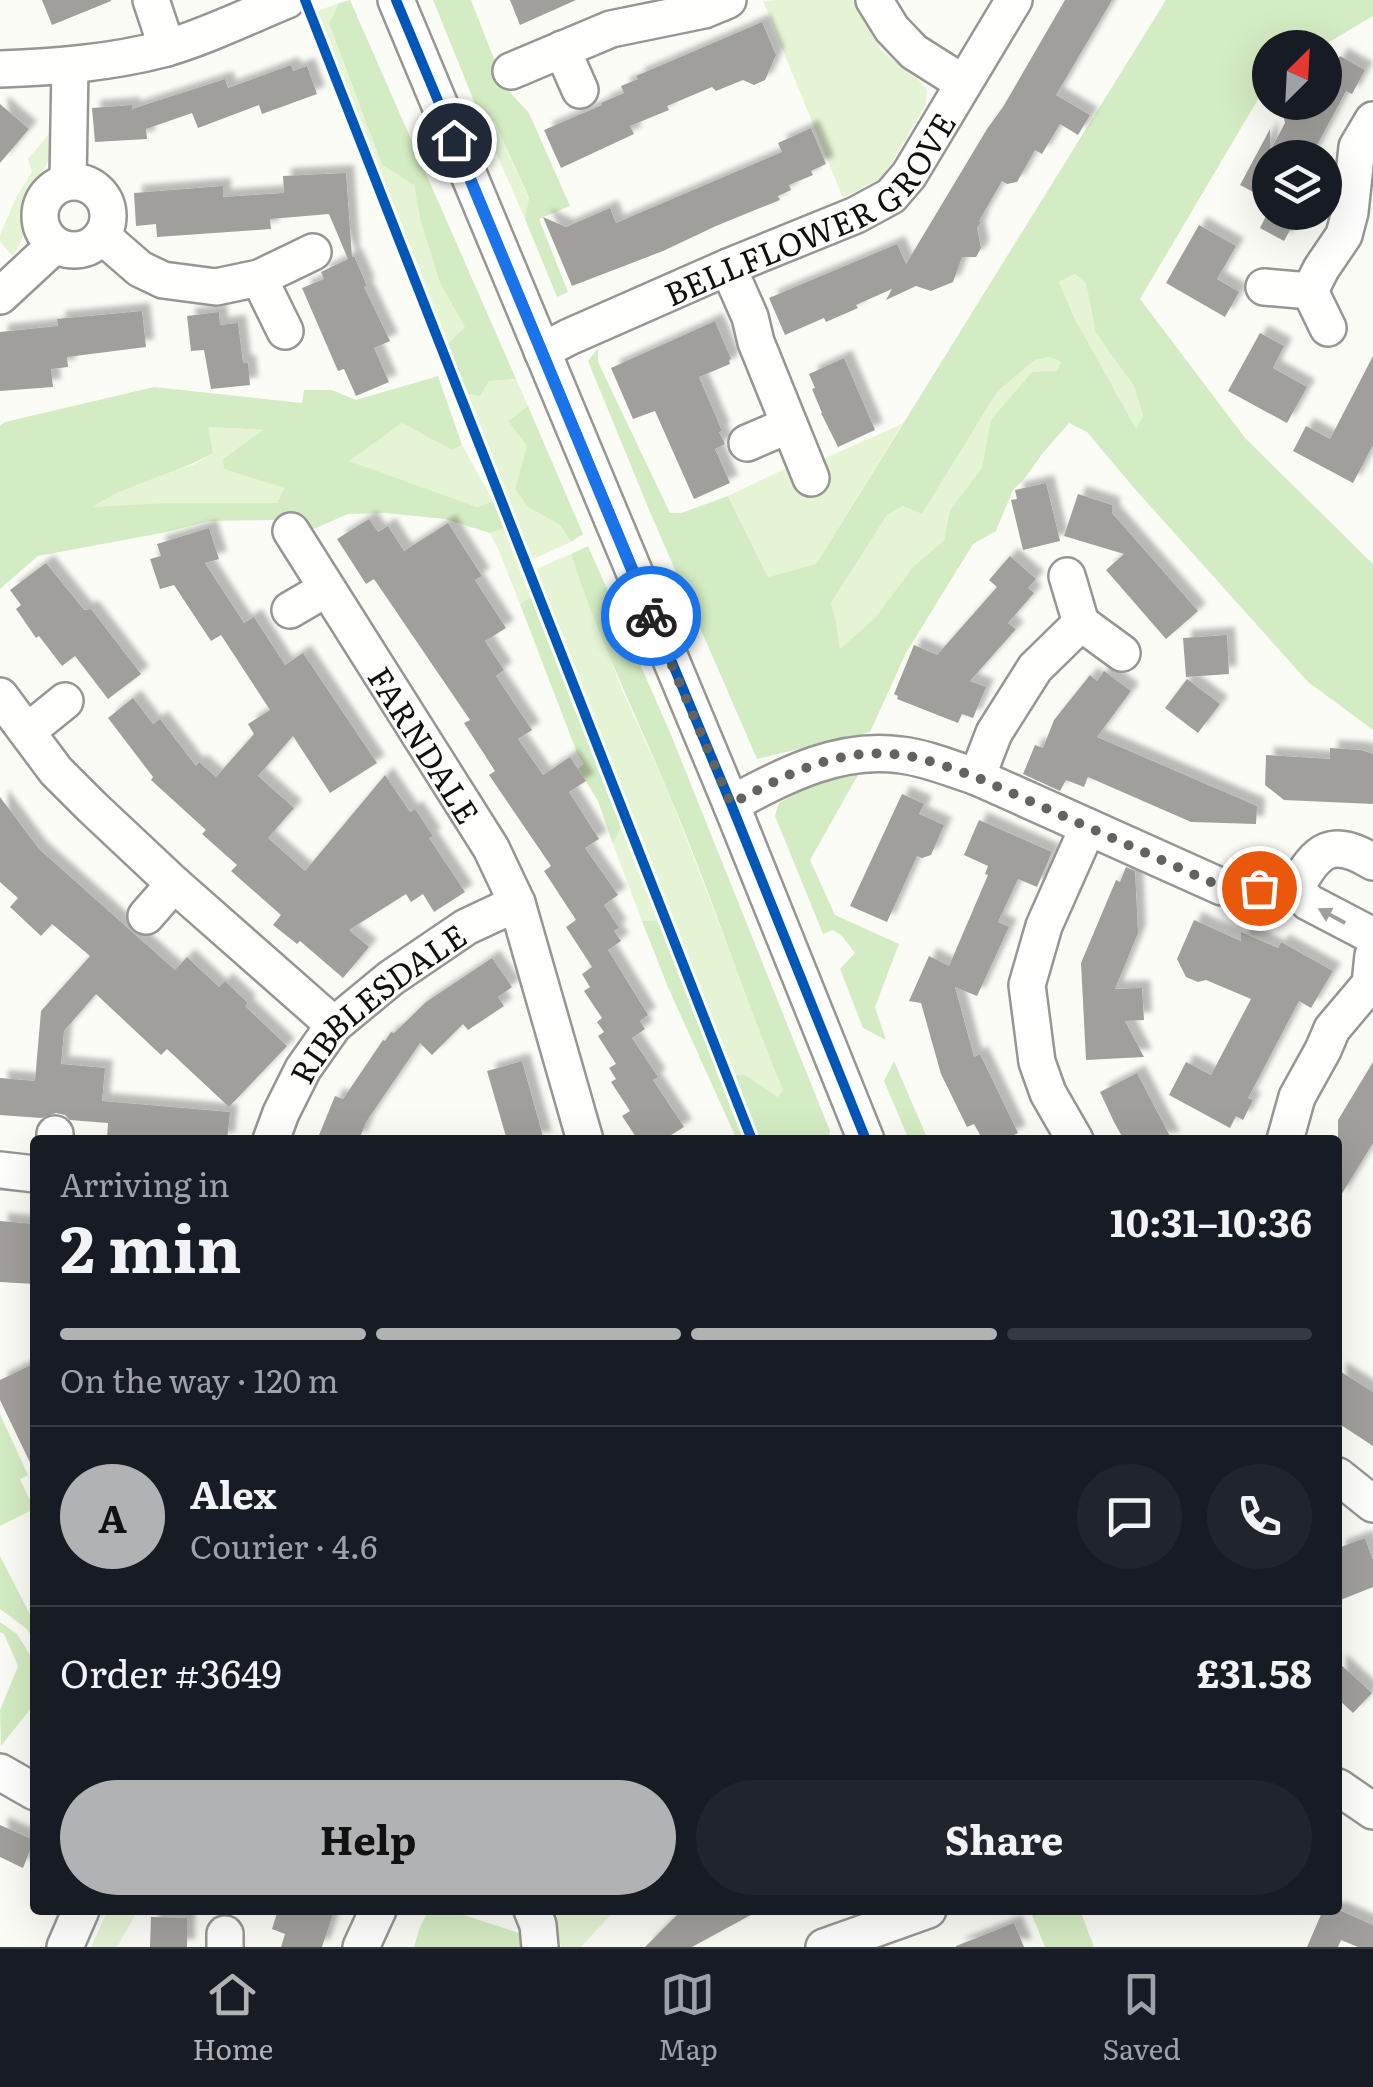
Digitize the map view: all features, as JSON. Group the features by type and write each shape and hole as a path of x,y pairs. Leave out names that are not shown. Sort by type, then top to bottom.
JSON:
{"street":[{"path":"151,0 168,48"},
{"path":"0,69 70,66 168,48 287,0"},
{"path":"396,0 731,804 864,1135"},
{"path":"511,71 611,29 704,10 728,0"},
{"path":"874,0 892,29 914,52 963,83"},
{"name":"BELLFLOWER GROVE","path":"542,351 856,215 891,196 909,175 1014,0"},
{"path":"562,49 580,90"},
{"path":"68,182 70,66"},
{"path":"1310,290 1344,235 1358,147 1373,120"},
{"path":"68,182 82,182 94,188 104,198 108,210 108,224 102,236 80,250 55,245 40,222 40,208 46,196 68,182"},
{"path":"102,236 140,269 163,280 216,287 259,278 313,252"},
{"path":"0,296 55,245"},
{"path":"728,268 811,478"},
{"path":"259,278 285,331"},
{"path":"1264,287 1310,290"},
{"path":"1310,290 1328,328"},
{"path":"748,443 789,425"},
{"name":"FARNDALE","path":"290,531 490,848 518,903 584,1135"},
{"path":"1067,576 1081,623 1122,653"},
{"path":"290,610 326,589"},
{"path":"976,777 994,733 1034,668 1081,623"},
{"path":"0,696 56,772 174,884 334,1025"},
{"path":"28,731 65,702"},
{"path":"731,804 778,779 833,757 900,754 976,777 1222,887 1296,888 1308,902 1373,936"},
{"path":"1071,1135 1048,1093 1037,1062 1027,986 1044,926 1088,828"},
{"path":"1296,888 1309,864 1322,852 1340,847 1373,862"},
{"path":"146,916 174,884"},
{"name":"RIBBLESDALE","path":"272,1135 303,1070 334,1025 391,978 466,927 518,903"},
{"path":"1287,1135 1298,1098 1332,1029 1370,984 1373,955"},
{"path":"0,1170 30,1173"},
{"path":"1342,1481 1373,1504"},
{"path":"0,1772 30,1789"},
{"path":"1342,1790 1373,1811"},
{"path":"65,1947 79,1915"},
{"path":"361,1947 376,1915"},
{"path":"534,1915 540,1947"},
{"path":"824,1947 910,1915"}],"green space":[{"path":"350,0 516,379 489,381 480,396 464,393 445,347 465,327 440,283 414,185 382,165 329,24 339,3"},
{"path":"433,0 471,0 505,87 529,113 570,206 539,219 568,292 557,297 525,219 529,198 494,121 480,116"},
{"path":"852,0 882,51 927,90 926,104 890,166 879,179 843,198 763,1"},
{"path":"1166,0 1373,0 1373,16 1342,34 1342,30 1252,30 1252,109 1140,299 1246,439 1373,564 1373,730 1308,682 1087,432 1069,423 1013,490 996,531 973,544 906,653 870,732 757,759 588,361 598,348 598,362 670,513 681,513 728,496 768,577 816,564","holes":["1075,274 1086,283 1096,333 1134,386 1143,416 1136,429 1059,282","1050,357 1061,362 1057,371 1032,372 991,420 982,468 950,510 944,540 913,567 875,618 840,649 831,603 887,515 903,506 922,514 997,392 1035,360"]},
{"path":"339,3 329,25 382,165 414,185 440,283 466,327 445,347 315,12"},
{"path":"480,116 493,120 529,199 525,219"},
{"path":"52,130 44,170 26,195 24,230 13,256 0,242 0,235 32,172 28,159"},
{"path":"1076,274 1086,283 1097,333 1134,386 1143,417 1136,430 1059,282"},
{"path":"1050,357 1061,362 1057,372 992,420 982,469 950,510 944,540 913,567 875,618 840,650 831,603 887,515 903,506 922,514 997,392 1035,360"},
{"path":"438,376 462,445 452,450 402,423 349,461 477,507 493,501 506,528 490,533 445,519 385,513 348,514 309,531 280,520 209,521 38,556 0,589 0,426 5,422 154,387 302,403 304,390 332,390 356,400","holes":["208,427 263,430 223,459 224,469 284,488 277,503 93,507 213,453"]},
{"path":"516,379 528,406 508,421 528,446 515,489 528,507 560,525 571,542 533,559 528,558 464,393 480,396 489,381"},
{"path":"528,406 583,534 571,542 560,525 528,507 515,489 527,446 508,421"},
{"path":"402,423 452,450 462,445 493,501 477,507 348,461"},
{"path":"902,424 816,564 768,577 728,496 791,466 814,463"},
{"path":"207,427 265,430 223,459 284,488 277,503 90,508 126,488 195,464 213,453"},
{"path":"506,528 532,597 520,604 490,533"},
{"path":"588,546 669,730 829,1135 756,1135 732,1076 744,1074 778,1097 783,1090 682,826 604,643 571,554"},
{"path":"571,554 622,690 668,791 783,1090 778,1097 744,1074 732,1076 534,570"},
{"path":"532,597 622,825 613,844 598,801 578,769 584,764 520,604"},
{"path":"859,773 810,860 835,915 899,944 875,1007 886,1040 863,1028 840,969 855,953 833,930 823,934 775,816 779,803 834,774"},
{"path":"622,825 660,921 642,921 613,844"},
{"path":"642,921 660,921 742,1135 735,1135"},
{"path":"894,1061 926,1135 907,1135 884,1081"},
{"path":"0,1414 28,1475 20,1479 30,1500 30,1511 0,1526"},
{"path":"0,1556 30,1614 30,1634 0,1609"},
{"path":"0,1622 17,1634 30,1655 30,1709 1,1746 0,1710 18,1666 0,1632"},
{"path":"106,1915 135,1915 117,1947 91,1947"},
{"path":"426,1915 463,1915 522,1934 522,1947 414,1947"},
{"path":"556,1915 610,1915 581,1947 561,1947"},
{"path":"1032,1915 1082,1915 1094,1947 1045,1947"}],"building":[{"path":"42,0 111,0 111,1 52,25"},
{"path":"510,0 576,0 520,25"},
{"path":"1065,0 1112,0 1056,95 1090,115 1078,135 1060,124 1042,154 1035,150 1017,182 1002,181 979,221 981,248 976,257 962,257 953,282 931,291 916,286 886,300 892,289 826,322 824,318 785,335 769,298 897,244 906,264"},
{"path":"762,22 776,55 765,80 754,85 743,80 716,91 712,87 667,106 669,110 630,126 634,134 561,168 544,130 624,93 621,86 638,79 636,76"},
{"path":"1342,57 1365,70 1352,94 1346,91 1342,98"},
{"path":"291,65 293,71 307,66 317,94 262,114 259,105 198,128 192,113 146,129 147,139 95,142 92,108 132,105 132,109 225,79 228,88"},
{"path":"0,104 29,129 0,163"},
{"path":"1284,120 1330,120 1320,140 1276,140"},
{"path":"811,128 826,164 811,171 813,175 789,185 791,190 778,196 780,200 572,286 543,217 566,227 610,208 616,223 782,152 778,143"},
{"path":"1252,163 1252,191 1240,185"},
{"path":"346,173 352,257 390,341 374,348 389,382 356,396 344,369 338,371 302,288 324,279 321,272 348,259 329,214 270,219 271,229 157,237 156,224 136,226 134,193 223,186 223,197 284,193 283,176"},
{"path":"1199,225 1236,246 1217,279 1239,292 1225,317 1166,283"},
{"path":"1264,230 1290,230 1284,241"},
{"path":"142,311 146,347 67,357 68,367 51,369 53,387 0,391 0,332 58,326 57,319"},
{"path":"219,312 220,325 238,323 250,385 211,389 204,350 191,351 187,316"},
{"path":"715,321 730,364 699,377 722,431 719,432 725,444 715,449 730,483 694,499 655,411 633,419 611,368"},
{"path":"1260,333 1284,346 1273,368 1307,387 1287,423 1228,391"},
{"path":"1373,356 1373,445 1353,483 1293,451 1306,426 1330,439"},
{"path":"844,358 875,430 838,447 821,413 809,374"},
{"path":"1046,483 1060,541 1023,550 1011,500 1017,499 1015,490"},
{"path":"1078,494 1112,505 1112,513 1198,611 1166,639 1106,570 1124,554 1064,536"},
{"path":"369,519 378,532 388,526 404,551 448,523 482,576 475,580 506,628 485,641 504,670 496,676 532,730 518,739 543,775 570,757 586,781 569,792 599,839 585,848 618,895 604,905 619,928 614,931 621,941 608,950 648,1015 640,1021 645,1029 632,1038 658,1077 653,1080 684,1127 671,1135 635,1135 622,1116 630,1111 611,1082 616,1079 609,1068 616,1064 598,1036 604,1032 597,1022 602,1018 584,991 590,987 582,974 592,967 566,927 576,920 544,871 551,866 489,775 495,771 464,723 470,720 374,579 366,584 337,539"},
{"path":"209,528 219,559 205,563 244,623 254,617 285,665 303,653 377,763 330,793 293,736 258,776 294,808 268,838 305,871 385,775 410,812 415,809 465,892 434,912 423,894 411,902 406,894 349,930 369,947 343,978 300,941 297,944 273,925 281,915 231,871 237,865 202,834 206,830 151,780 153,777 108,718 133,698 153,724 160,719 196,766 199,762 216,777 254,734 248,724 270,710 221,635 211,641 174,585 160,589 150,559 161,556 157,544"},
{"path":"1010,556 1036,579 1028,588 1034,593 1008,623 1016,629 970,681 986,687 973,718 962,714 958,723 897,699 894,694 914,645 937,655 997,587 989,580"},
{"path":"46,563 84,610 91,609 141,674 108,699 75,656 62,666 16,609 21,605 10,590"},
{"path":"1227,635 1229,674 1186,677 1183,638"},
{"path":"1104,671 1131,691 1097,737 1257,806 1256,824 1191,822 1088,777 1084,787 1066,780 1060,791 1023,774 1035,745 1043,748 1054,720 1090,675 1097,681"},
{"path":"1187,679 1220,704 1198,733 1165,708"},
{"path":"1330,748 1373,754 1373,804 1284,800 1265,785 1266,755 1330,759"},
{"path":"902,794 924,804 919,814 944,825 931,855 917,856 887,922 850,906"},
{"path":"0,797 39,849 175,970 187,957 219,987 225,981 287,1046 229,1107 167,1049 161,1055 96,994 64,1031 61,1064 105,1068 102,1101 230,1112 228,1135 107,1135 108,1123 70,1120 56,1113 41,1118 0,1115 0,1078 35,1081 41,1011 90,956 52,924 41,936 10,907 18,898 0,882"},
{"path":"979,820 1052,852 1037,887 1018,879 998,922 1009,927 977,996 955,987 974,1057 980,1054 1018,1133 1014,1135 980,1135 974,1124 967,1127 941,1074 921,1003 909,1001 929,956 949,966 988,875 988,866 964,855"},
{"path":"1126,867 1135,871 1138,933 1115,989 1142,988 1144,1020 1125,1021 1144,1057 1086,1060 1081,963 1116,880 1120,882"},
{"path":"1194,920 1241,941 1241,932 1278,948 1281,942 1333,971 1311,1008 1299,1001 1248,1098 1253,1100 1243,1120 1236,1116 1230,1128 1169,1095 1186,1062 1211,1075 1251,999 1206,980 1198,982 1186,977 1177,959"},
{"path":"492,958 512,987 498,997 504,1006 468,1030 463,1024 432,1055 420,1043 361,1135 319,1135 335,1096 343,1099 383,1040 426,1002"},
{"path":"522,1061 543,1135 506,1135 487,1071"},
{"path":"1373,1062 1373,1143 1342,1193 1342,1135 1338,1135 1338,1120"},
{"path":"1137,1073 1169,1135 1121,1135 1100,1092"},
{"path":"0,1221 30,1224 30,1284 0,1282"},
{"path":"30,1365 30,1463 0,1400 0,1380"},
{"path":"1342,1373 1373,1392 1373,1446 1342,1426"},
{"path":"1365,1538 1373,1560 1373,1587 1342,1599 1342,1547"},
{"path":"1342,1666 1372,1693 1353,1713 1342,1703"},
{"path":"0,1825 30,1838 23,1868 0,1857"},
{"path":"1342,1911 1373,1925 1373,1947 1358,1947 1341,1940 1338,1947 1307,1947 1321,1915 1342,1915"},
{"path":"276,1915 333,1915 322,1947 281,1947 285,1934 272,1929"},
{"path":"677,1915 751,1915 692,1947 645,1947"},
{"path":"151,1917 187,1918 187,1947 150,1947"},
{"path":"1014,1923 1024,1947 956,1947 956,1946"}],"cycle path":[{"path":"305,0 750,1135"},
{"path":"396,0 731,804 864,1135"}],"way so far":[{"path":"651,616 731,804 778,779 833,757 900,754 976,777 1222,887 1259,888"}],"route":[{"path":"454,140 651,616"}]}
